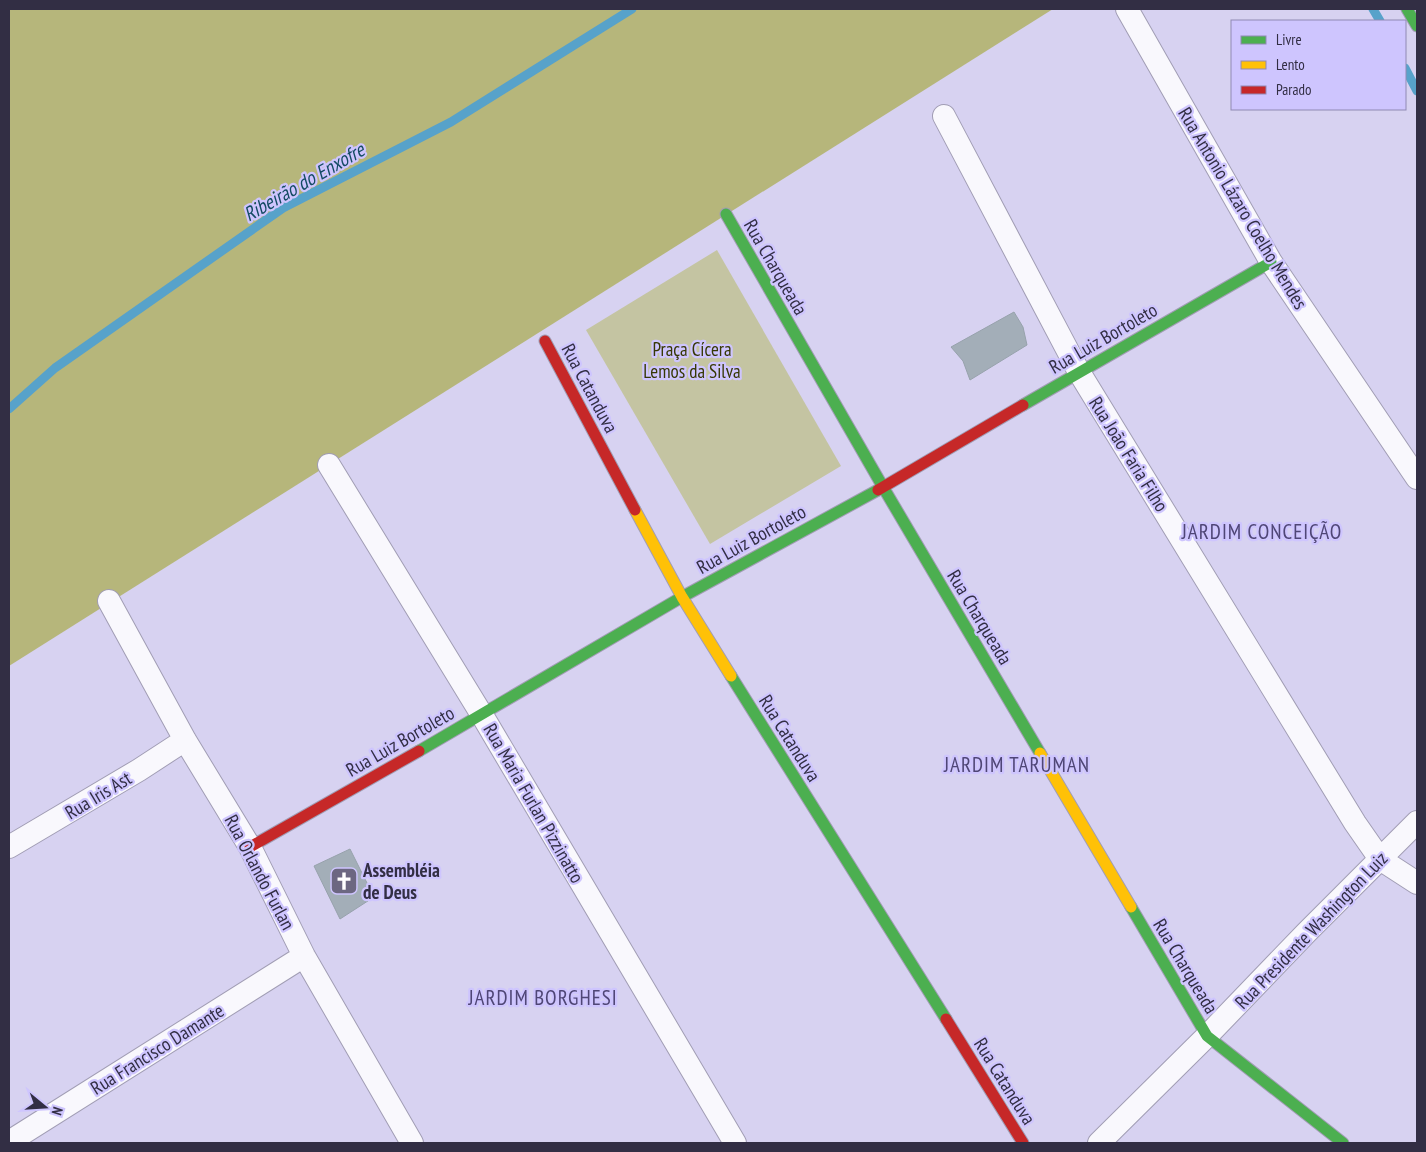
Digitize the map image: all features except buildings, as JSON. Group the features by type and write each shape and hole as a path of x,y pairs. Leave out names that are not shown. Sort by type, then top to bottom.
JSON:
{"street":[{"name":"Rua Antonio Lázaro Coelho Mendes","path":"1127,9 1271,262 1417,478"},
{"path":"1407,9 1417,26"},
{"name":"Rua João Faria Filho","path":"944,116 1079,372 1380,859"},
{"name":"Rua Charqueada","path":"726,214 883,487 1207,1036"},
{"name":"Rua Luiz Bortoleto","path":"250,847 482,715 682,597 883,487 1271,262"},
{"name":"Rua Catanduva","path":"545,341 682,597 1023,1143"},
{"name":"Rua Maria Furlan Pizzinatto","path":"329,465 482,715 735,1143"},
{"name":"Rua Orlando Furlan","path":"109,601 185,740 250,847 304,956 412,1143"},
{"name":"Rua Iris Ast","path":"9,847 140,770 185,740"},
{"name":"Rua Presidente Washington Luiz","path":"1099,1143 1417,822"},
{"path":"1380,859 1417,883"},
{"name":"Rua Francisco Damante","path":"9,1142 304,956"},
{"path":"1207,1036 1343,1143"}],"green space":[{"path":"9,9 1053,9 9,666"},
{"name":"Praça Cícera Lemos da Silva","path":"717,250 841,466 710,544 586,330"}],"waterway":[{"name":"Ribeirão do Enxofre","path":"9,409 55,368 283,208 451,122 632,9"},
{"name":"Ribeirão do Enxofre","path":"1373,9 1379,20"},
{"name":"Ribeirão do Enxofre","path":"1406,70 1417,91"}],"traffic: fast":[{"path":"1407,9 1417,26"},
{"path":"726,214 883,487 1040,753"},
{"path":"1023,405 1271,262"},
{"path":"419,751 682,597 878,490"},
{"path":"731,676 946,1019"},
{"path":"1131,907 1207,1036 1343,1143"}],"traffic: slow":[{"path":"635,510 682,597 731,676"},
{"path":"1040,753 1131,907"}],"traffic: jam":[{"path":"545,341 635,510"},
{"path":"878,490 1023,405"},
{"path":"250,847 419,751"},
{"path":"946,1019 1023,1143"}],"place":[{"name":"Assembléia de Deus","path":"344,881"}],"district":[{"name":"JARDIM CONCEIÇÃO","path":"1262,532"},
{"name":"JARDIM TARUMAN","path":"1017,765"},
{"name":"JARDIM BORGHESI","path":"543,998"}]}
